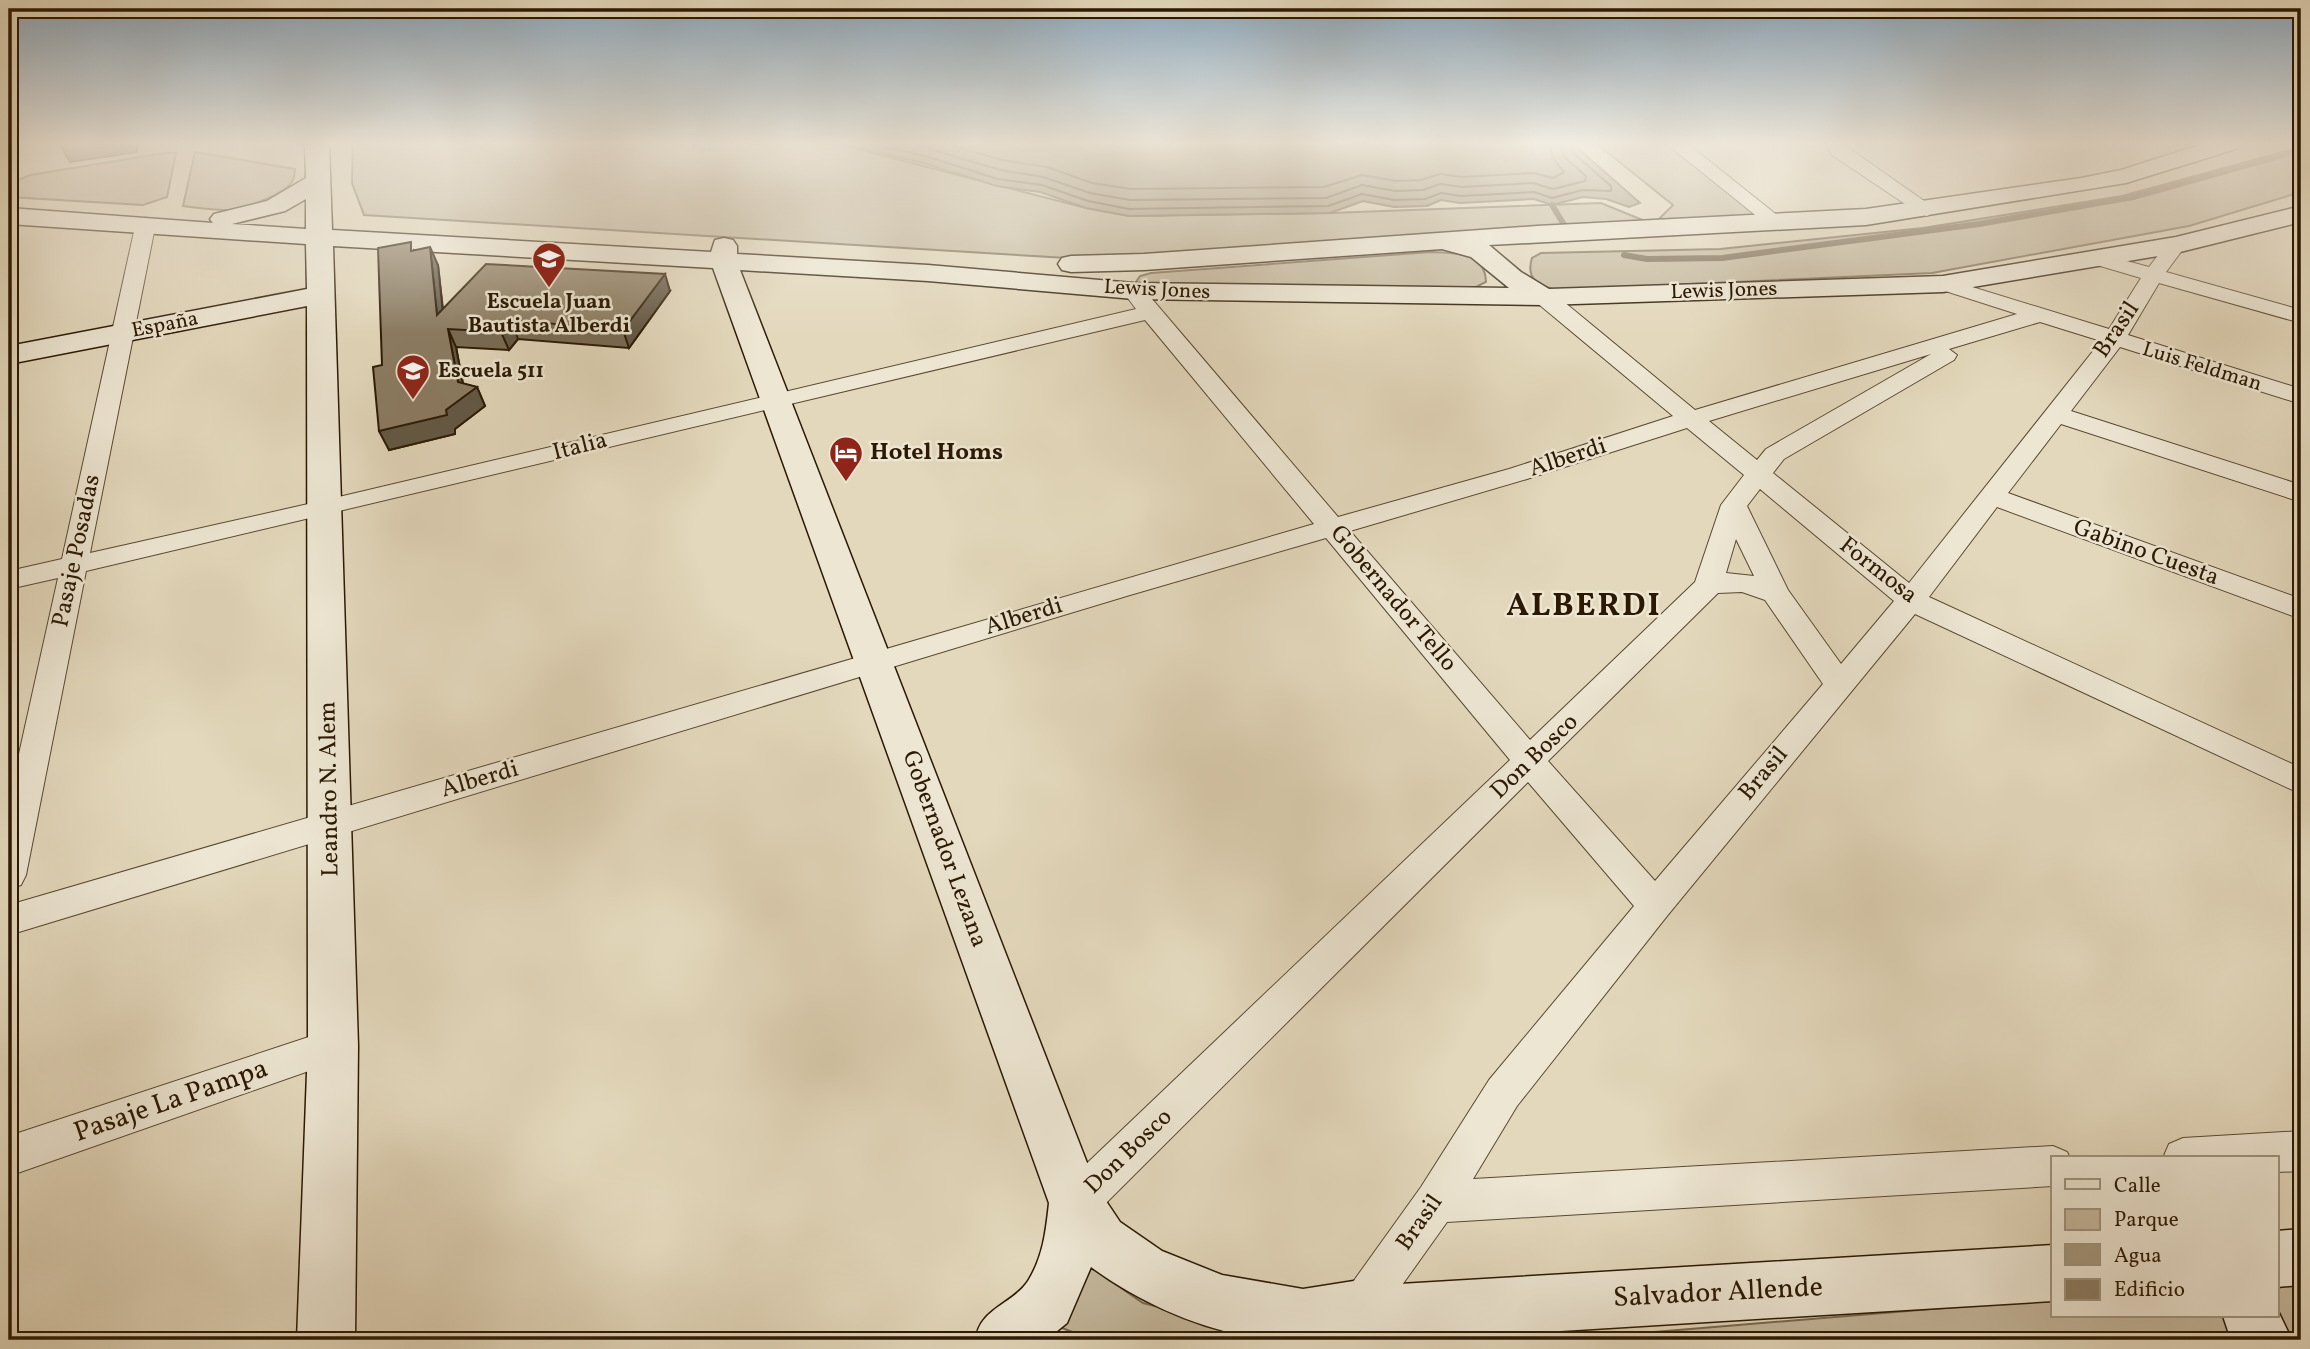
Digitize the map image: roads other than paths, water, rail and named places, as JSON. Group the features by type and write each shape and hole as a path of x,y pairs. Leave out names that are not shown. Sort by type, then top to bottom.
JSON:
{"street":[{"name":"Lewis Jones","path":"51,207 724,254 1087,265 1434,240 1777,223 1945,207"},
{"path":"223,219 272,207"},
{"name":"Leandro N. Alem","path":"326,1340 333,1046 321,295 335,226 330,207"},
{"path":"1756,207 1777,223"},
{"path":"1922,207 1927,210"},
{"name":"Lewis Jones","path":"9,216 145,227 335,226 724,254 953,275 1142,302 1544,297 1943,284 2176,245 2301,214"},
{"name":"Pasaje Posadas","path":"9,874 145,227"},
{"path":"1457,297 1479,293 1491,284 1501,270 1505,251 1516,242 1536,234"},
{"path":"1434,240 1480,251 1501,270 1544,297"},
{"name":"Brasil","path":"1372,1311 1503,1093 1655,906 1911,600 2114,340 2153,276 2176,245"},
{"name":"Gobernador Lezana","path":"724,254 775,399 1076,1203 1101,1241 1143,1271 1286,1329"},
{"path":"2097,259 2301,317"},
{"path":"1142,302 1122,284 1119,275 1144,262"},
{"name":"Luis Feldman","path":"1943,284 2301,397"},
{"name":"España","path":"9,355 321,295"},
{"name":"Formosa","path":"1544,297 1911,600 2301,782"},
{"name":"Italia","path":"9,580 326,508 775,399 1142,302"},
{"name":"Gobernador Tello","path":"1142,302 1655,906"},
{"name":"Alberdi","path":"9,920 1120,588 1334,529 1689,419 2039,315"},
{"name":"Don Bosco","path":"1076,1203 1708,586 1734,505 1757,473 1775,454 1989,330"},
{"path":"2055,414 2301,494"},
{"name":"Gabino Cuesta","path":"1991,496 2301,609"},
{"path":"1734,505 1775,593 1839,684"},
{"path":"1708,586 1727,580 1747,582 1775,593"},
{"name":"Pasaje La Pampa","path":"9,1156 333,1046"},
{"path":"2217,1156 2301,1151"},
{"path":"1436,1202 2051,1166"},
{"path":"997,1339 1047,1303 1072,1246 1076,1203"},
{"path":"2278,1259 2301,1257"},
{"name":"Salvador Allende","path":"1286,1329 1372,1311 2051,1273"},
{"path":"1372,1311 1424,1331 1434,1340"},
{"path":"2252,1318 2263,1340"}],"water":[{"path":"1083,207 1347,207 1330,213 1129,216"}],"waterway":[{"path":"1553,207 1566,228"},
{"path":"1624,255 1647,259 1722,258 1979,224 2076,207"}],"place":[{"name":"Escuela Juan Bautista Alberdi","path":"549,289"},
{"name":"Escuela 511","path":"413,401"},
{"name":"Hotel Homs","path":"846,483"}],"district":[{"name":"ALBERDI","path":"1584,607"}]}
